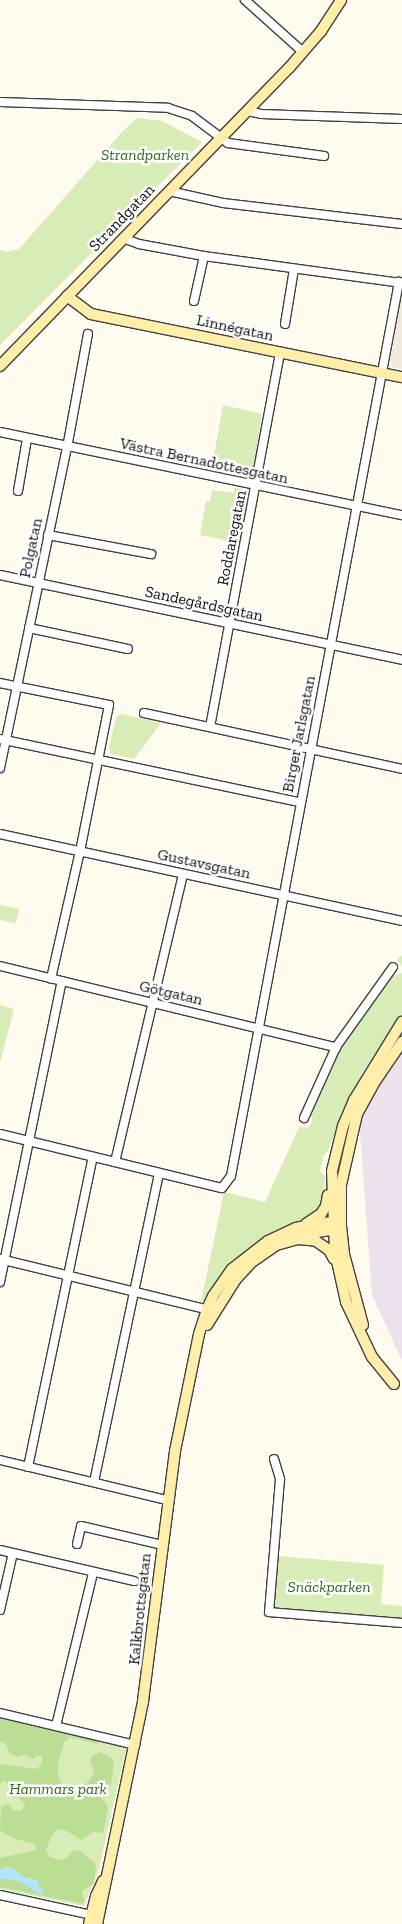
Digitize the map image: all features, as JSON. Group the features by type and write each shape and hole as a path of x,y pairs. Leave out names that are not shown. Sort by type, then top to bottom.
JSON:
{"street":[{"path":"245,0 303,52"},
{"name":"Strandgatan","path":"0,366 303,52 321,31 341,0"},
{"path":"0,102 168,108 192,116 228,143 324,156"},
{"path":"248,110 261,114 402,119"},
{"path":"169,191 224,203 402,224"},
{"path":"123,238 139,244 204,256 400,283"},
{"path":"194,301 204,256"},
{"path":"286,324 294,269"},
{"name":"Birger Jarlsgatan","path":"159,1173 222,1188 231,1176 329,645 400,283"},
{"name":"Linnégatan","path":"67,296 91,314 402,377"},
{"name":"Polgatan","path":"0,768 3,740 17,687 67,448 88,334"},
{"name":"Roddaregatan","path":"210,728 280,353"},
{"name":"Västra Bernadottesgatan","path":"0,432 67,448 402,515"},
{"path":"18,491 27,439"},
{"path":"48,535 151,554"},
{"name":"Sandegårdsgatan","path":"0,575 402,660"},
{"path":"29,628 128,649"},
{"path":"0,683 109,705 80,851 51,979"},
{"path":"144,712 402,769"},
{"path":"3,740 300,802"},
{"name":"Gustavsgatan","path":"0,834 402,921"},
{"path":"115,1162 183,874"},
{"name":"Götgatan","path":"0,966 336,1047"},
{"path":"304,1118 336,1047 394,967"},
{"path":"0,1282 2,1259 30,1141 62,981"},
{"path":"296,1228 311,1222 321,1214 326,1206 343,1126 354,1100 402,1022"},
{"path":"394,1384 359,1317 335,1226 341,1185 357,1114 374,1083 402,1042"},
{"path":"0,1134 159,1173 94,1482"},
{"path":"28,1467 94,1157"},
{"path":"332,1171 338,1268 346,1302 372,1357 402,1392"},
{"name":"Kalkbrottsgatan","path":"94,1920 98,1887 107,1873 135,1745 148,1674 168,1500 196,1348 221,1283 239,1262 268,1241 296,1228 335,1226"},
{"name":"Kalkbrottsgatan","path":"211,1310 236,1279 272,1246 299,1234 335,1226"},
{"path":"272,1246 298,1239 316,1241 329,1250 338,1268"},
{"path":"2,1259 211,1310"},
{"path":"274,1459 280,1479 268,1612 402,1623"},
{"path":"0,1460 168,1500"},
{"path":"77,1544 82,1526 162,1545"},
{"path":"0,1550 134,1581"},
{"path":"0,1610 13,1553"},
{"path":"56,1726 93,1572"},
{"path":"0,1713 135,1745"},
{"path":"0,1894 94,1920"}],"shaded area":[{"path":"402,294 402,369 393,367 390,363"},
{"path":"402,1052 402,1361 372,1295 359,1119 398,1054"}],"green space":[{"name":"Strandparken","path":"137,118 162,121 202,142 0,345 0,250 7,252 19,249 122,132"},
{"path":"223,405 262,414 253,471 249,475 212,467"},
{"path":"234,488 244,489 248,494 240,543 200,535 206,501 210,501 212,490 233,493"},
{"path":"121,714 161,723 134,759 110,754 109,747 116,717"},
{"path":"0,905 19,909 16,923 0,920"},
{"path":"402,955 402,966 397,960"},
{"path":"402,973 402,1015 363,1072 344,1108 328,1151 324,1155 320,1171 325,1176 324,1199 318,1211 309,1219 281,1228 244,1253 220,1278 207,1300 201,1302 224,1192 265,1202 299,1127 308,1128 312,1122 311,1112 342,1043 389,977"},
{"path":"0,1005 14,1009 0,1063"},
{"name":"Snäckparken","path":"278,1556 384,1565 381,1604 402,1606 402,1620 273,1609"},
{"name":"Hammars park","path":"0,1715 127,1745 99,1869 84,1906 0,1889"},
{"name":"Hammars park","path":"0,1717 100,1741 97,1744 70,1737 64,1742 58,1764 58,1774 60,1782 71,1791 80,1790 91,1778 94,1771 90,1760 93,1755 100,1752 110,1757 114,1763 111,1785 94,1791 106,1803 108,1809 103,1833 93,1832 81,1840 67,1831 58,1829 51,1837 46,1850 50,1857 61,1860 74,1850 80,1851 96,1864 94,1884 82,1891 83,1904 0,1887 0,1879 4,1877 25,1883 40,1894 39,1886 32,1878 26,1878 10,1867 0,1870 0,1858 36,1850 35,1844 15,1839 0,1831 1,1806 8,1804 14,1810 21,1811 25,1805 19,1798 9,1797 7,1782 2,1781 0,1785 0,1766 4,1764 37,1769 41,1764 42,1756 36,1756 33,1759 25,1755 17,1757 10,1754 6,1744 0,1742"}],"water":[{"path":"4,1867 10,1867 26,1878 37,1880 45,1893 40,1894 15,1879 0,1879 0,1870"}]}
